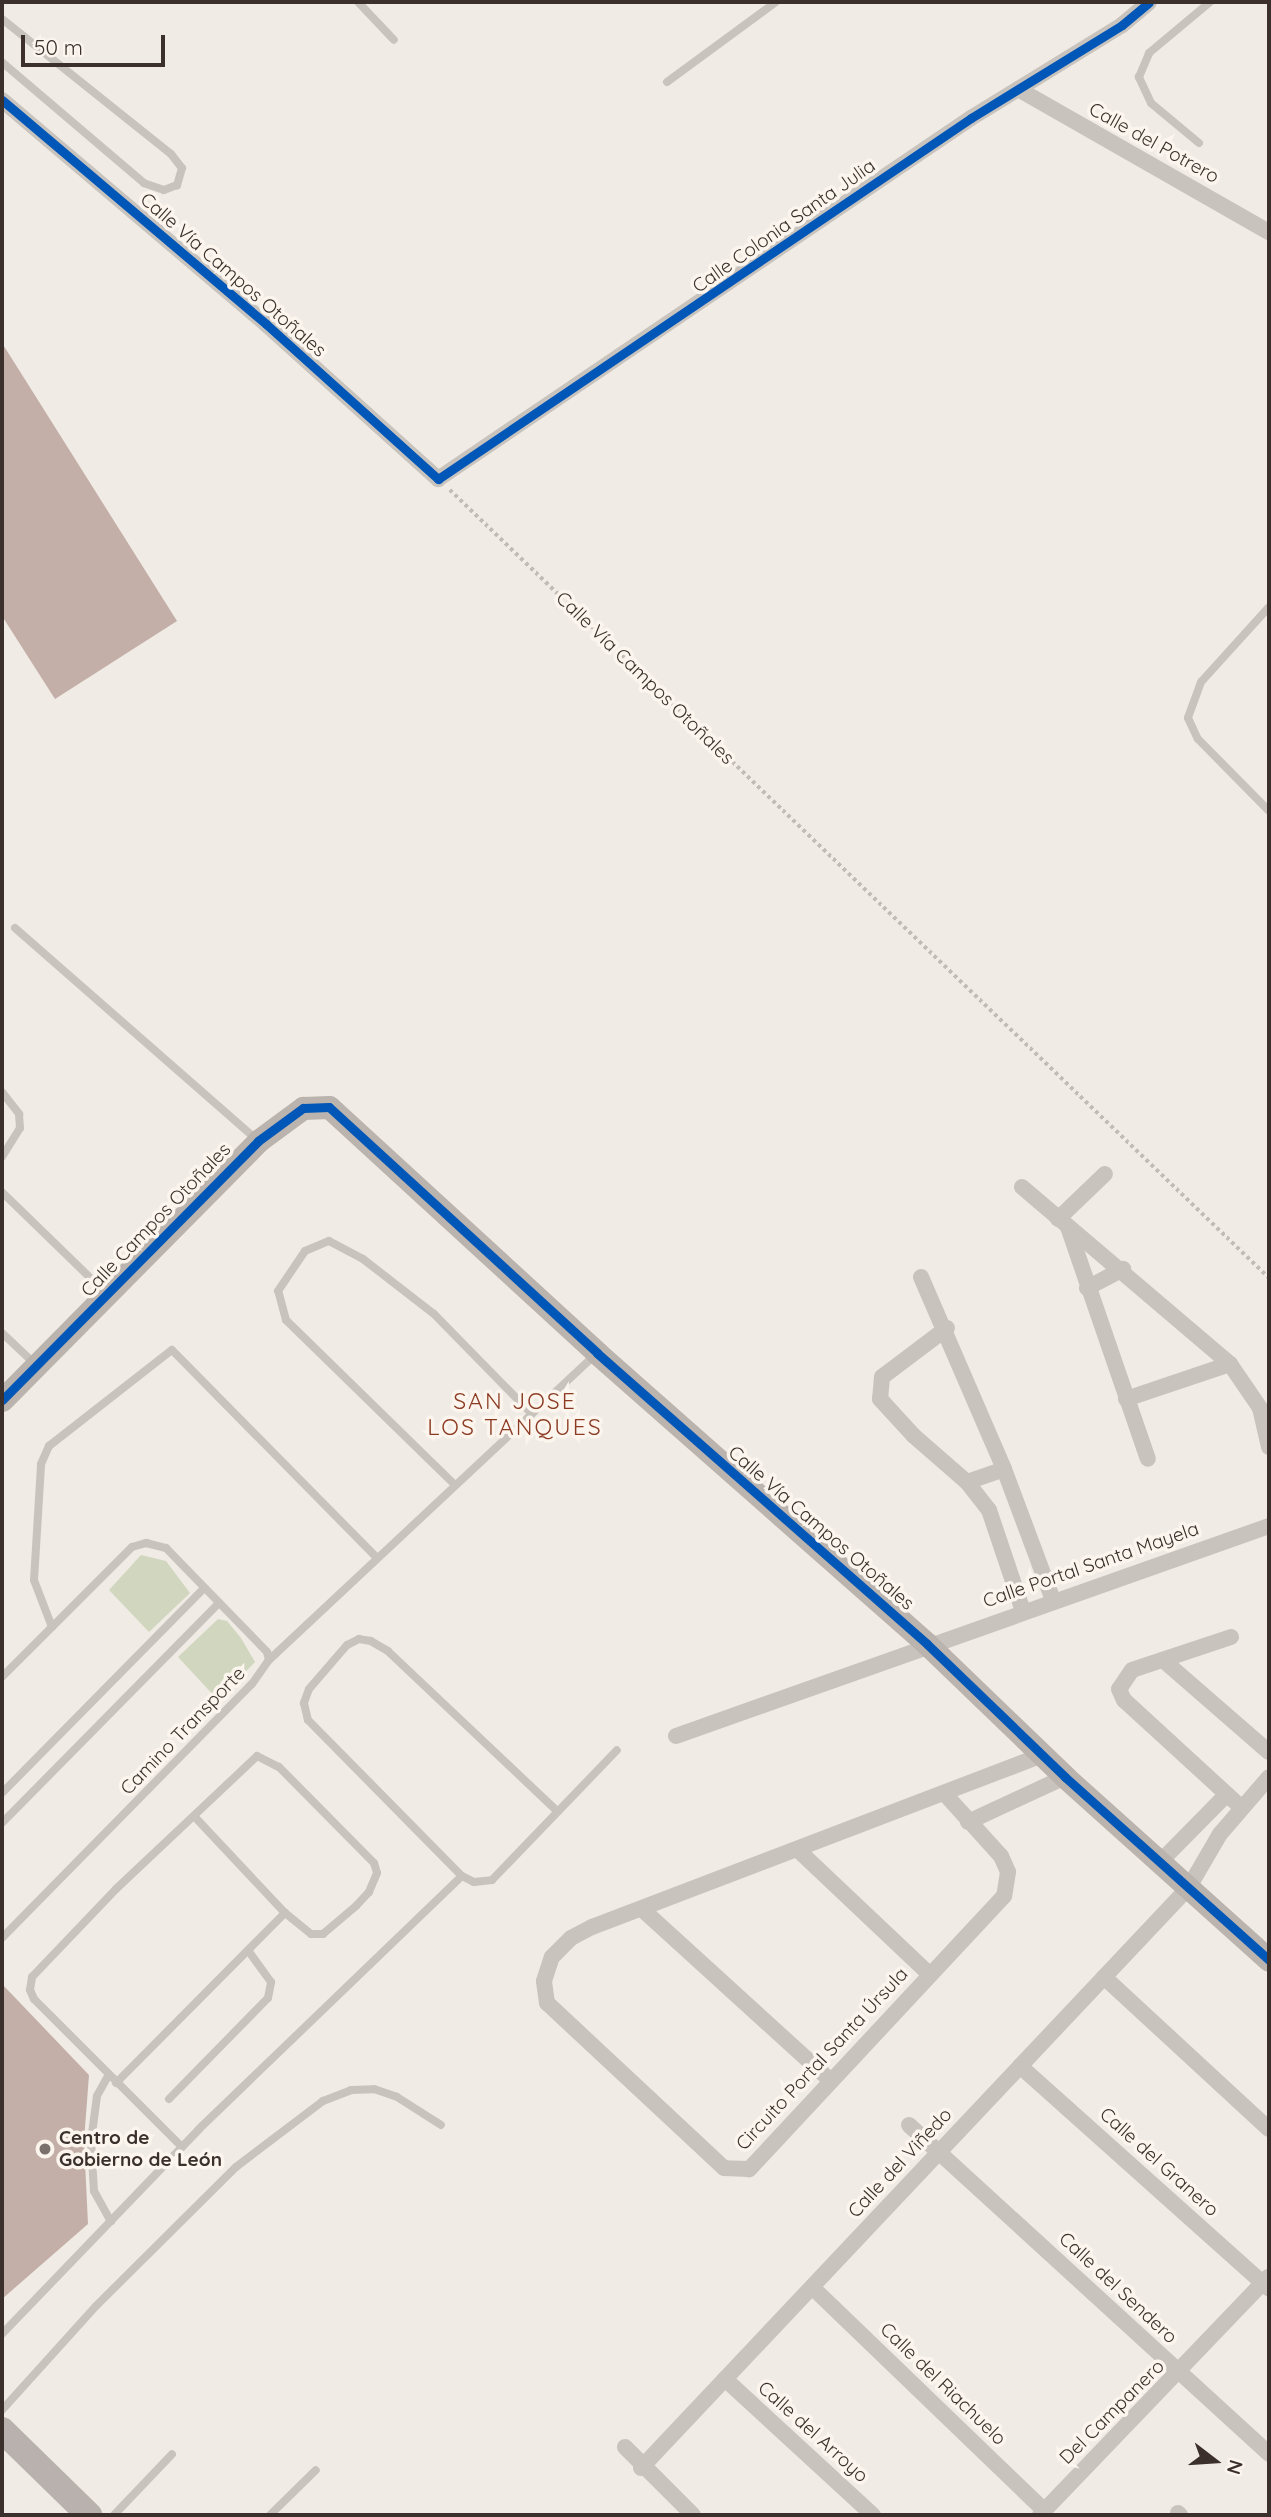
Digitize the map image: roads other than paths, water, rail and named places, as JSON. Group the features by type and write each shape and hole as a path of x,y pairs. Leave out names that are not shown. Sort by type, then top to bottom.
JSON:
{"main road":[{"path":"2,2430 89,2515"}],"street":[{"name":"Calle Colonia Santa Julia","path":"439,479 1018,89 1137,15 1149,2"},
{"name":"Calle del Potrero","path":"1018,89 1269,232"},
{"name":"Calle Vía Campos Otoñales","path":"2,100 266,324 439,479"},
{"name":"Calle Campos Otoñales","path":"2,1400 258,1141 286,1117 317,1105 329,1107 350,1122"},
{"name":"Calle Vía Campos Otoñales","path":"350,1122 597,1353 928,1644 1065,1777 1160,1862 1265,1950"},
{"path":"1063,1223 1104,1174"},
{"path":"1022,1187 1063,1223 1123,1269 1230,1364 1265,1411 1267,1436"},
{"path":"1063,1223 1148,1458"},
{"path":"1087,1288 1123,1269"},
{"path":"921,1277 947,1328 1004,1469 1053,1601"},
{"path":"947,1328 882,1377 880,1399 914,1436 967,1482 989,1510 1023,1611"},
{"path":"1126,1399 1230,1364"},
{"path":"967,1482 1004,1469"},
{"name":"Calle Portal Santa Mayela","path":"676,1736 928,1644 1269,1525"},
{"path":"1231,1637 1132,1670 1119,1689 1124,1699 1242,1808"},
{"path":"1163,1660 1269,1752"},
{"name":"Circuito Portal Santa Úrsula","path":"944,1793 1002,1856 1008,1885 998,1902 749,2169 731,2171 715,2161 552,2012 544,1993 546,1969 561,1946 592,1927 643,1910 798,1850 944,1793 1042,1755"},
{"path":"968,1822 1065,1777"},
{"name":"Calle del Viñedo","path":"641,2468 1189,1887 1220,1834 1269,1777"},
{"path":"1160,1862 1227,1794"},
{"path":"798,1850 930,1975"},
{"path":"643,1910 831,2081"},
{"path":"1104,1977 1269,2129"},
{"name":"Calle del Granero","path":"1020,2066 1267,2282"},
{"name":"Calle del Sendero","path":"909,2125 1269,2454"},
{"name":"Del Campanero","path":"1042,2513 1267,2282"},
{"name":"Calle del Riachuelo","path":"812,2287 1042,2513"},
{"name":"Calle del Arroyo","path":"725,2379 873,2515"},
{"path":"625,2447 641,2468 693,2515"}],"lane":[{"path":"358,2 394,40"},
{"path":"667,82 776,2"},
{"path":"1199,143 1151,103 1139,77 1149,53 1210,2"},
{"path":"2,19 171,154 182,168 177,185 164,190 144,183 2,62"},
{"path":"1269,607 1201,682 1188,718 1198,739 1269,811"},
{"path":"15,928 258,1141"},
{"path":"2,1092 19,1114 20,1128 2,1157"},
{"path":"2,1192 107,1294"},
{"path":"455,1485 285,1320 278,1291 305,1251 329,1241 363,1259 434,1314 531,1413"},
{"path":"2,1333 38,1366"},
{"path":"52,1627 34,1580 41,1464 49,1446 172,1350 377,1558"},
{"path":"269,1660 597,1353"},
{"name":"Camino Transporte","path":"2,1677 132,1547 146,1543 166,1548 267,1652 269,1660 252,1684 2,1938"},
{"path":"2,1793 204,1588"},
{"path":"2,1823 219,1603"},
{"path":"556,1810 387,1651 366,1639 347,1645 309,1689 304,1703 308,1720 462,1876 481,1883 492,1880 556,1810 617,1750"},
{"path":"182,2147 108,2076 34,1999 30,1984 46,1960 253,1759 262,1757 279,1767 373,1863 377,1873 369,1892 323,1934 311,1934 285,1913 195,1817"},
{"path":"2,2334 182,2147 462,1876"},
{"path":"116,2083 285,1913"},
{"path":"169,2099 268,1998 271,1982 248,1950"},
{"path":"108,2076 97,2096 92,2141 94,2191 111,2222"},
{"path":"2,2410 96,2306 236,2167 323,2101 351,2090 374,2089 397,2097 441,2125"},
{"path":"114,2515 172,2454"},
{"path":"271,2515 316,2470"}],"place":[{"name":"Centro de Gobierno de León","path":"45,2149"}],"district":[{"name":"SAN JOSE LOS TANQUES","path":"515,1414"}]}
